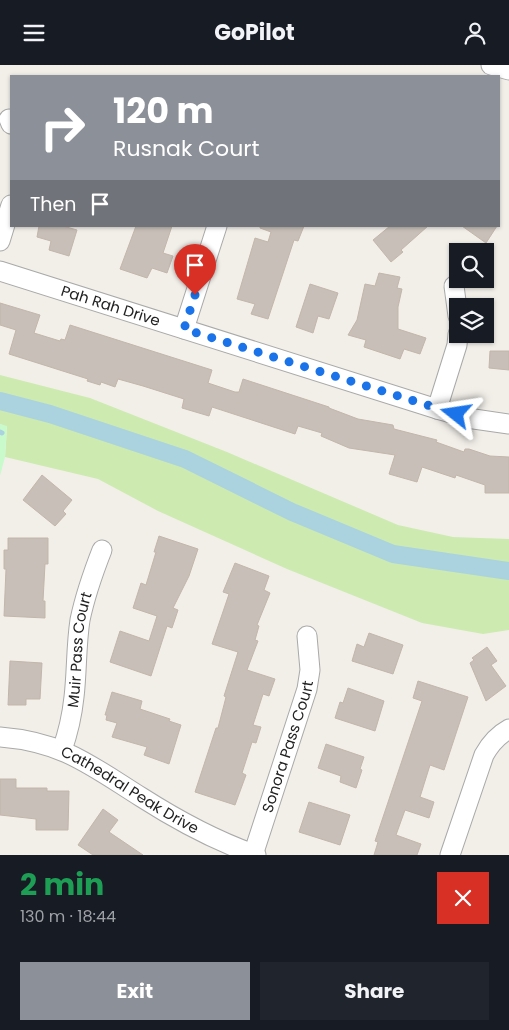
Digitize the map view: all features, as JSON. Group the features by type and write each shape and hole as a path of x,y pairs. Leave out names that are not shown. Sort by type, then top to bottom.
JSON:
{"street":[{"path":"491,65 509,70"},
{"path":"0,241 10,208"},
{"path":"184,329 217,227"},
{"name":"Pah Rah Drive","path":"0,271 438,409 474,419 509,424"},
{"path":"438,409 457,343"},
{"name":"Muir Pass Court","path":"62,750 70,728 80,620 89,585 102,550"},
{"name":"Sonora Pass Court","path":"254,855 307,689 310,670 307,636"},
{"path":"450,855 484,755 489,746 509,729"},
{"name":"Cathedral Peak Drive","path":"0,737 24,739 62,750 104,772 179,821 254,855"}],"green space":[{"path":"0,375 90,398 227,452 398,525 453,537 509,539 509,630 483,634 422,623 287,569 158,511 98,479 5,457 7,427 0,424"},
{"path":"0,424 7,426 5,457 0,476"}],"building":[{"path":"39,227 66,227 77,230 69,256 49,250 51,241 37,237"},
{"path":"136,227 172,227 163,253 173,256 167,273 152,268 147,278 120,269"},
{"path":"304,227 298,241 294,240 268,319 251,314 255,304 237,299 255,238 268,242 271,232 260,228"},
{"path":"389,227 427,227 401,250 403,252 391,262 373,240"},
{"path":"463,227 496,227 486,243"},
{"path":"379,273 400,277 397,288 402,289 398,307 398,329 426,338 420,354 404,349 400,359 364,347 366,340 348,335 357,320 365,284 375,286"},
{"path":"310,284 338,293 329,319 318,316 313,333 296,327"},
{"path":"0,303 40,315 34,333 60,341 61,339 65,340 70,325 212,370 208,383 235,392 239,392 243,379 329,407 358,419 393,425 394,429 437,440 436,442 464,452 465,449 469,449 490,456 509,457 509,493 485,493 485,485 456,475 455,478 422,467 417,482 389,474 395,455 349,448 321,436 322,433 298,426 295,434 212,407 209,416 182,408 184,399 143,386 118,379 115,387 101,382 100,385 87,381 88,379 9,354 16,330 0,325"},
{"path":"490,351 509,351 509,370 489,368"},
{"path":"42,475 72,500 63,511 66,514 55,526 23,500"},
{"path":"159,536 198,549 189,576 173,608 178,610 172,628 167,626 151,676 110,662 120,631 149,641 157,616 133,608 141,583 146,585"},
{"path":"8,538 48,538 48,564 45,564 43,601 45,601 45,618 4,616 6,569 4,569 4,550 8,550"},
{"path":"235,563 269,576 264,590 270,593 257,625 259,626 255,640 258,641 247,670 275,679 269,696 263,694 253,725 261,727 256,743 252,742 242,773 246,775 235,805 195,792 216,728 218,728 226,697 224,696 238,652 212,644 229,594 223,592"},
{"path":"369,633 403,645 393,674 352,661 357,644 364,647"},
{"path":"487,647 497,661 491,665 506,686 486,701 470,663 474,660 472,658"},
{"path":"10,661 42,663 40,699 26,699 26,705 8,705"},
{"path":"418,681 468,697 444,770 430,765 420,797 434,802 429,818 405,810 396,835 421,844 417,855 374,855 378,842 375,841 422,701 413,698"},
{"path":"348,688 384,701 375,731 335,718 340,702 343,703"},
{"path":"112,692 142,701 140,709 170,719 169,721 181,725 169,764 144,755 147,747 112,737 117,723 106,720 107,715 105,715"},
{"path":"326,744 364,757 356,788 340,782 341,776 318,768"},
{"path":"0,779 16,779 16,788 47,788 47,791 69,791 68,830 36,830 36,819 0,815"},
{"path":"309,802 350,815 340,845 299,832"},
{"path":"103,809 118,820 109,832 143,855 93,855 78,845"}],"waterway":[{"path":"0,401 50,414 185,459 292,512 393,554 509,571"}],"route":[{"path":"195,295 184,329 456,414"}]}
